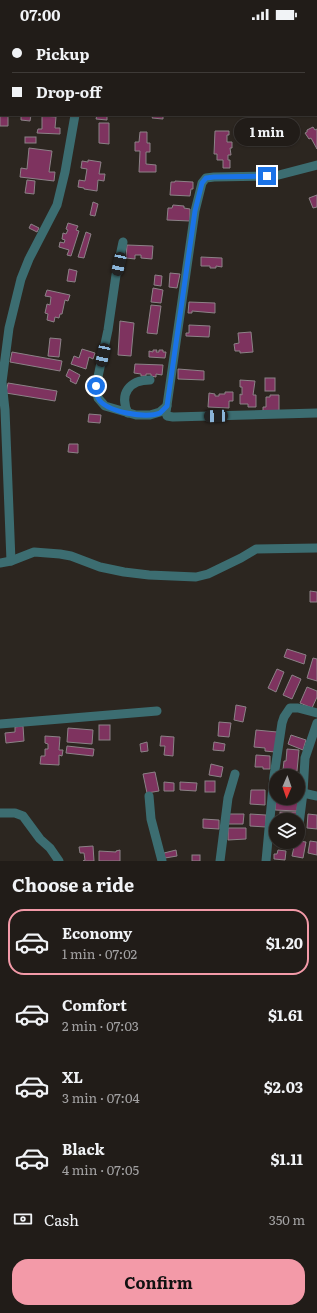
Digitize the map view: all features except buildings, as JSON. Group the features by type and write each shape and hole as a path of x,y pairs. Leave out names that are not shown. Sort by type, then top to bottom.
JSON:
{"street":[{"path":"11,561 5,410 2,382 8,334 14,302 21,279 29,259 57,205 65,172 75,116"},
{"path":"317,165 275,176 214,177 206,178 202,183 195,211 166,414 167,416 173,417 317,413"},
{"path":"123,242 116,275 108,330 96,386 98,398 105,406 128,413 150,415 160,412 167,406"},
{"path":"128,413 125,407 124,399 126,392 135,382 150,380"},
{"path":"0,563 11,561 34,552 71,556 100,567 124,572 149,575 196,576 208,574 256,549 317,548"},
{"path":"277,769 282,723 290,708 298,708 317,713"},
{"path":"0,724 158,711"},
{"path":"303,769 317,723"},
{"path":"220,861 228,798 235,774"},
{"path":"305,793 317,796"},
{"path":"149,796 151,819 162,861"},
{"path":"266,861 273,805"},
{"path":"0,813 15,813 23,816 59,861"}],"route":[{"path":"96,386 98,398 105,406 128,413 150,415 160,412 167,406 195,211 202,183 206,178 214,177 267,176"}]}
